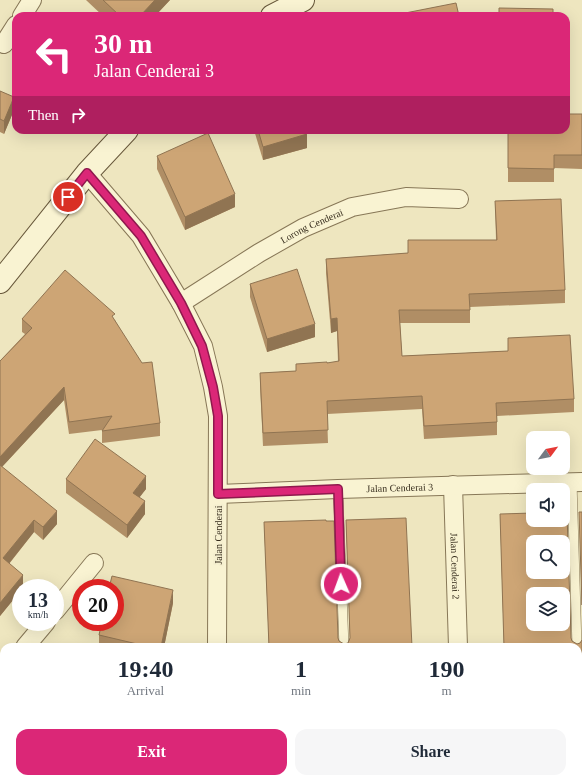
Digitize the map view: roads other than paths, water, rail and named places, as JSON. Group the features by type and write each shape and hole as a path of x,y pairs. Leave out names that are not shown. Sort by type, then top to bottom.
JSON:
{"street":[{"path":"24,12 32,0"},
{"path":"280,12 303,0"},
{"path":"7,46 12,34"},
{"path":"0,282 87,173 123,134"},
{"name":"Jalan Cenderai","path":"87,173 141,236 181,303 202,346 213,387 218,416 217,643"},
{"name":"Lorong Cenderai","path":"181,303 259,253 303,228 352,206 406,197 459,198"},
{"name":"Jalan Cenderai 3","path":"218,494 577,482"},
{"name":"Jalan Cenderai 2","path":"453,485 458,643"},
{"path":"64,600 94,563"},
{"path":"28,643 38,631"}],"lane":[{"path":"577,482 577,643"},
{"path":"338,489 344,643"}]}
